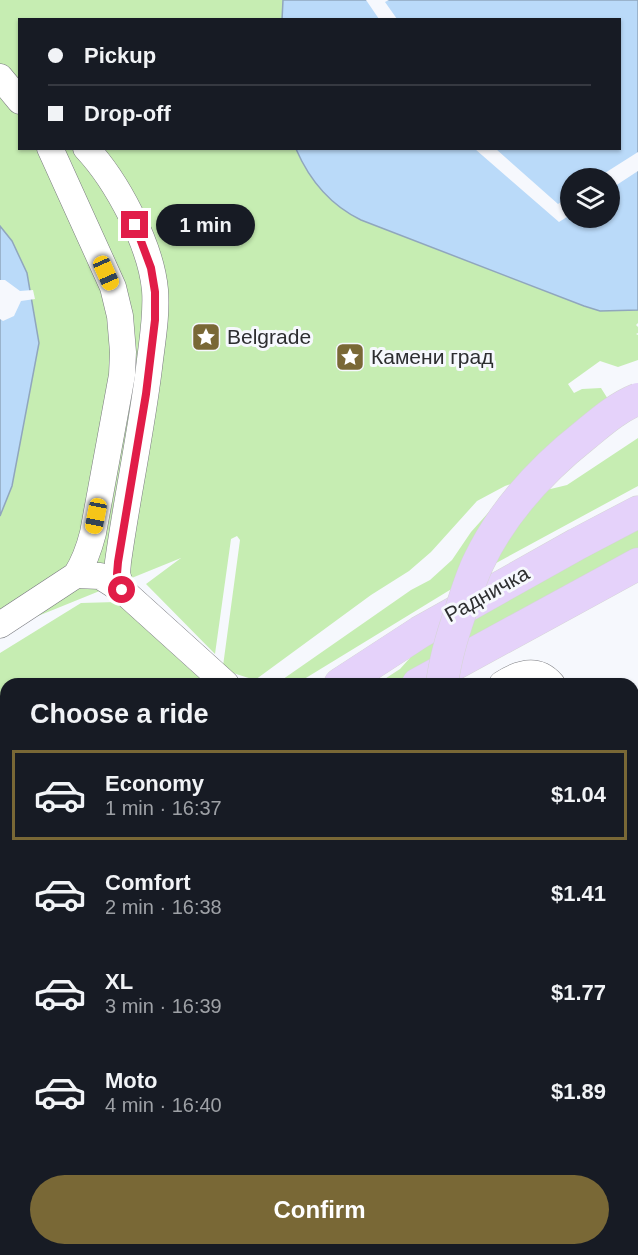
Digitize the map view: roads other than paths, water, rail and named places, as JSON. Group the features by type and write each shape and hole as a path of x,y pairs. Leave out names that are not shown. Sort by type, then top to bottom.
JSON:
{"main road":[{"path":"443,678 451,640 468,590 479,561 501,524 534,481 558,456 623,405 638,399"},
{"name":"Радничка","path":"349,678 420,632 638,512"},
{"path":"429,678 638,564"}],"street":[{"path":"0,76 18,90"},
{"path":"0,76 18,98"},
{"path":"0,625 76,575 88,552 115,422 122,375 120,316 112,287 51,150"},
{"path":"88,150 111,179 126,205 151,268 155,292 155,320 146,394 118,562 117,574 122,590"},
{"path":"76,575 100,576 122,590 219,678"},
{"path":"513,678 521,674 538,673 544,678"}],"water":[{"path":"283,0 638,0 638,310 600,311 584,306 361,220 330,199 314,181 296,150 621,150 621,18 282,18"},
{"path":"0,226 12,241 27,273 39,343 12,486 0,516"}],"place":[{"name":"Belgrade","path":"206,337"},
{"name":"Камени град","path":"350,357"}]}
